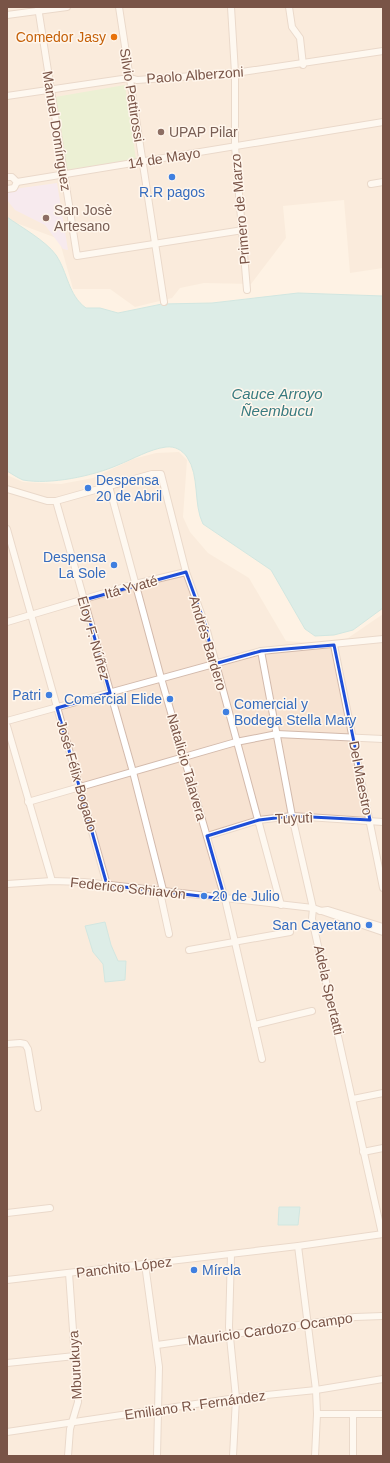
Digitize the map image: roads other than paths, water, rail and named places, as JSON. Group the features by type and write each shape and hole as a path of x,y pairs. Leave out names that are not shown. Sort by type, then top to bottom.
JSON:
{"street":[{"path":"7,15 38,9 67,7"},
{"name":"Silvio Pettirossi","path":"119,7 164,302"},
{"name":"Primero de Marzo","path":"231,7 235,73 235,146 247,290"},
{"path":"289,7 292,27 300,38 303,65"},
{"name":"Manuel Domínguez","path":"38,9 77,256 155,245"},
{"name":"Paolo Alberzoni","path":"7,96 129,78 137,80 235,73 303,65 383,51"},
{"name":"14 de Mayo","path":"7,189 14,188 17,182 383,122"},
{"path":"7,178 12,177 17,182"},
{"path":"371,184 383,182"},
{"path":"155,245 243,230"},
{"name":"Andrés Bardero","path":"109,486 152,474 161,474 186,572 206,627 214,664 259,820 281,905"},
{"path":"7,489 47,502 56,501 109,486"},
{"name":"Natalicio Talavera","path":"109,486 161,678 225,899 262,1059"},
{"name":"Eloy F. Núñez","path":"56,501 133,772 163,890 161,897 169,934"},
{"name":"José Félix Bogado","path":"7,529 107,885"},
{"name":"Itá Yvaté","path":"7,622 135,584 186,572"},
{"path":"7,721 261,651 383,639"},
{"name":"Del Maestro","path":"334,645 354,738 383,888"},
{"name":"Adela Spertatti","path":"261,651 292,816 313,908 312,919 353,1099 363,1152 383,1234"},
{"path":"7,726 52,882"},
{"path":"28,802 236,742 277,734 383,739"},
{"name":"Tuyutì","path":"207,836 259,820 292,816 383,822"},
{"name":"Federico Schiavón","path":"7,884 52,882 107,885 163,890 225,899 313,908 383,932"},
{"name":"Federico Schiavón","path":"320,911 328,910 383,927"},
{"path":"190,950 290,932"},
{"path":"254,1025 312,1011"},
{"path":"7,1044 20,1042 25,1044 28,1049 38,1108"},
{"path":"353,1099 383,1093"},
{"path":"363,1152 383,1148"},
{"path":"7,1213 50,1208"},
{"name":"Panchito López","path":"7,1280 298,1246 383,1234"},
{"path":"298,1246 316,1390 317,1414 315,1456"},
{"path":"231,1254 230,1334 236,1398 233,1456"},
{"path":"145,1264 159,1368 156,1456"},
{"name":"Mburukuya","path":"68,1456 72,1424 78,1402 69,1273"},
{"name":"Mauricio Cardozo Ocampo","path":"157,1345 355,1317 383,1316"},
{"path":"7,1363 75,1356"},
{"name":"Emiliano R. Fernández","path":"7,1432 72,1424 236,1398 316,1390 383,1379"},
{"path":"317,1414 383,1414"},
{"path":"353,1414 353,1456"}],"water":[{"name":"Cauce Arroyo Ñeembucu","path":"7,217 40,239 52,250 60,262 75,297 86,308 100,308 118,313 162,304 212,303 298,293 383,296 383,608 353,630 334,635 315,636 305,629 271,570 203,524 198,508 194,473 187,457 181,450 169,447 160,448 96,473 58,480 23,480 7,471"},
{"path":"105,922 111,945 118,961 126,961 125,980 105,982 103,964 93,952 85,926"},
{"path":"279,1207 300,1207 298,1225 278,1225"}],"place":[{"name":"Comedor Jasy","path":"114,37"},
{"name":"UPAP Pilar","path":"161,132"},
{"name":"R.R pagos","path":"172,177"},
{"name":"San Josè Artesano","path":"46,218"},
{"name":"Despensa 20 de Abril","path":"88,488"},
{"name":"Despensa La Sole","path":"114,565"},
{"name":"Patri","path":"49,695"},
{"name":"Comercial Elide","path":"170,699"},
{"name":"Comercial y Bodega Stella Mary","path":"226,712"},
{"name":"20 de Julio","path":"204,896"},
{"name":"San Cayetano","path":"369,925"},
{"name":"Mírela","path":"194,1270"}]}
